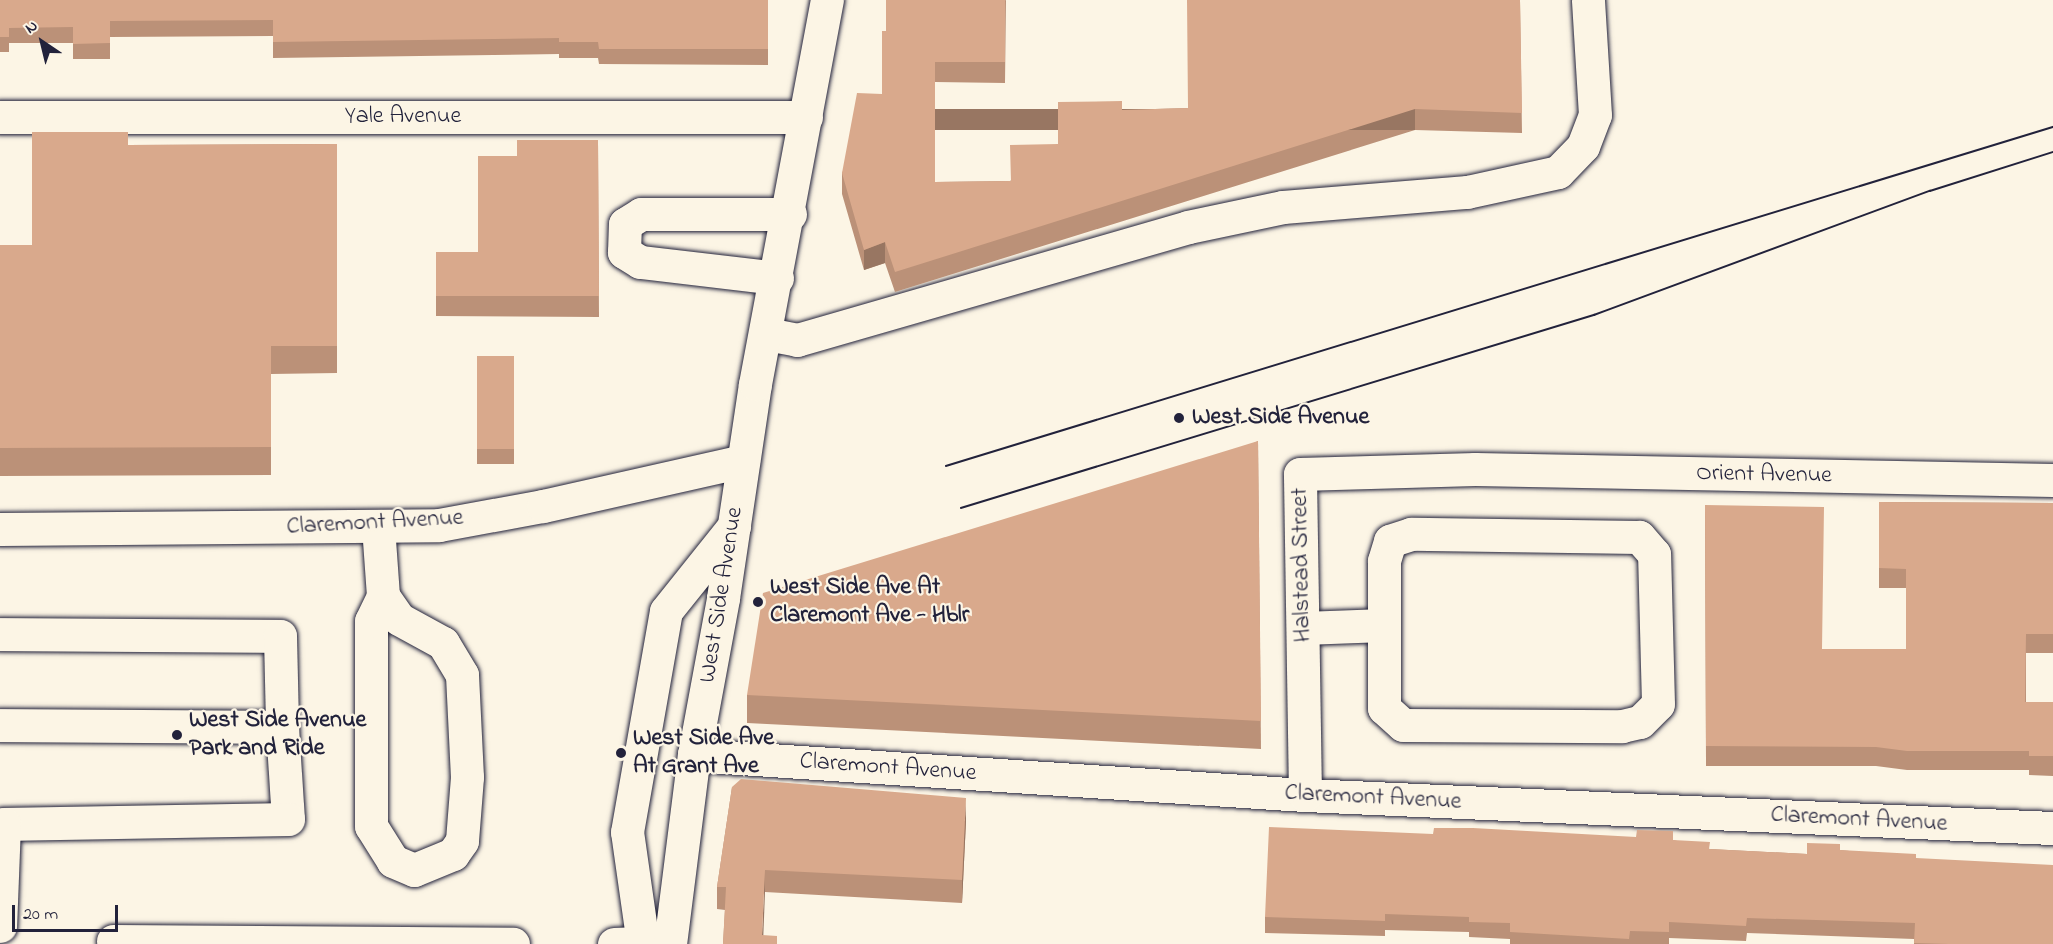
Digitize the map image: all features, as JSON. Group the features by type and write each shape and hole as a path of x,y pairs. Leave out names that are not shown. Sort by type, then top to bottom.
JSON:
{"street":[{"name":"West Side Avenue","path":"648,943 694,755 734,526 743,461 790,214 827,0"},
{"path":"767,334 797,340 1188,227 1283,207 1467,192 1558,172 1583,146 1595,115 1588,0"},
{"name":"Yale Avenue","path":"0,117 806,117"},
{"path":"777,278 640,262 624,252 625,224 641,214 790,214"},
{"name":"Claremont Avenue","path":"0,529 439,525 531,508 743,461"},
{"name":"Orient Avenue","path":"1475,469 2053,480"},
{"name":"Halstead Street","path":"1305,795 1300,474 1475,469"},
{"path":"378,526 383,596 399,620 443,643 462,675 467,777 462,841 453,854 414,870 393,861 371,826 371,621 383,596"},
{"path":"648,943 627,832 666,610 734,526"},
{"path":"1411,534 1639,537 1654,554 1658,704 1640,722 1622,726 1403,725 1384,708 1384,625 1384,561 1390,541 1411,534"},
{"path":"1303,627 1384,625"},
{"path":"0,634 280,636 282,727 288,819 4,824 0,926"},
{"path":"0,725 282,727"},
{"name":"Claremont Avenue","path":"694,755 1305,795 2053,828"},
{"path":"113,941 513,944"}],"building":[{"path":"0,0 768,0 768,49 599,49 598,42 559,42 559,38 273,42 273,20 110,21 110,43 73,44 73,27 9,28 9,37 0,37"},
{"path":"886,0 1005,0 1005,62 935,62 935,182 1011,181 1010,145 1058,144 1058,102 1122,101 1122,110 1188,108 1187,0 1520,0 1522,113 1415,109 895,272 885,242 864,250 842,173 857,93 882,94 882,31 886,31"},
{"path":"32,132 128,132 128,145 337,144 337,346 271,346 271,447 0,448 0,245 32,245"},
{"path":"517,140 598,140 599,296 436,296 436,252 478,252 478,156 517,156"},
{"path":"477,356 514,356 514,449 477,449"},
{"path":"1258,441 1261,721 747,695 763,593"},
{"path":"1879,502 2053,503 2053,634 2026,634 2025,702 2053,702 2053,756 2029,756 2029,751 1907,751 1876,747 1706,746 1705,505 1824,507 1822,649 1906,649 1906,569 1879,568"},
{"path":"741,779 966,798 962,880 765,870 762,935 777,936 777,944 723,944 726,887 717,887 732,787"},
{"path":"1269,827 1433,834 1434,828 1473,828 1636,837 1637,830 1673,831 1673,840 1710,842 1709,849 1807,854 1807,843 1840,844 1840,850 1916,854 1916,858 2053,865 2053,944 1914,943 1915,923 1747,918 1746,926 1669,922 1669,932 1630,931 1629,939 1510,932 1510,923 1469,922 1469,917 1385,914 1385,921 1265,917"}],"tram line":[{"path":"946,466 2053,127"},
{"path":"961,508 1594,315 1930,191 2053,152"}],"place":[{"name":"West Side Avenue","path":"1179,418"},
{"name":"West Side Ave At Claremont Ave - Hblr","path":"758,602"},
{"name":"West Side Avenue Park and Ride","path":"177,735"},
{"name":"West Side Ave At Grant Ave","path":"621,753"}]}
